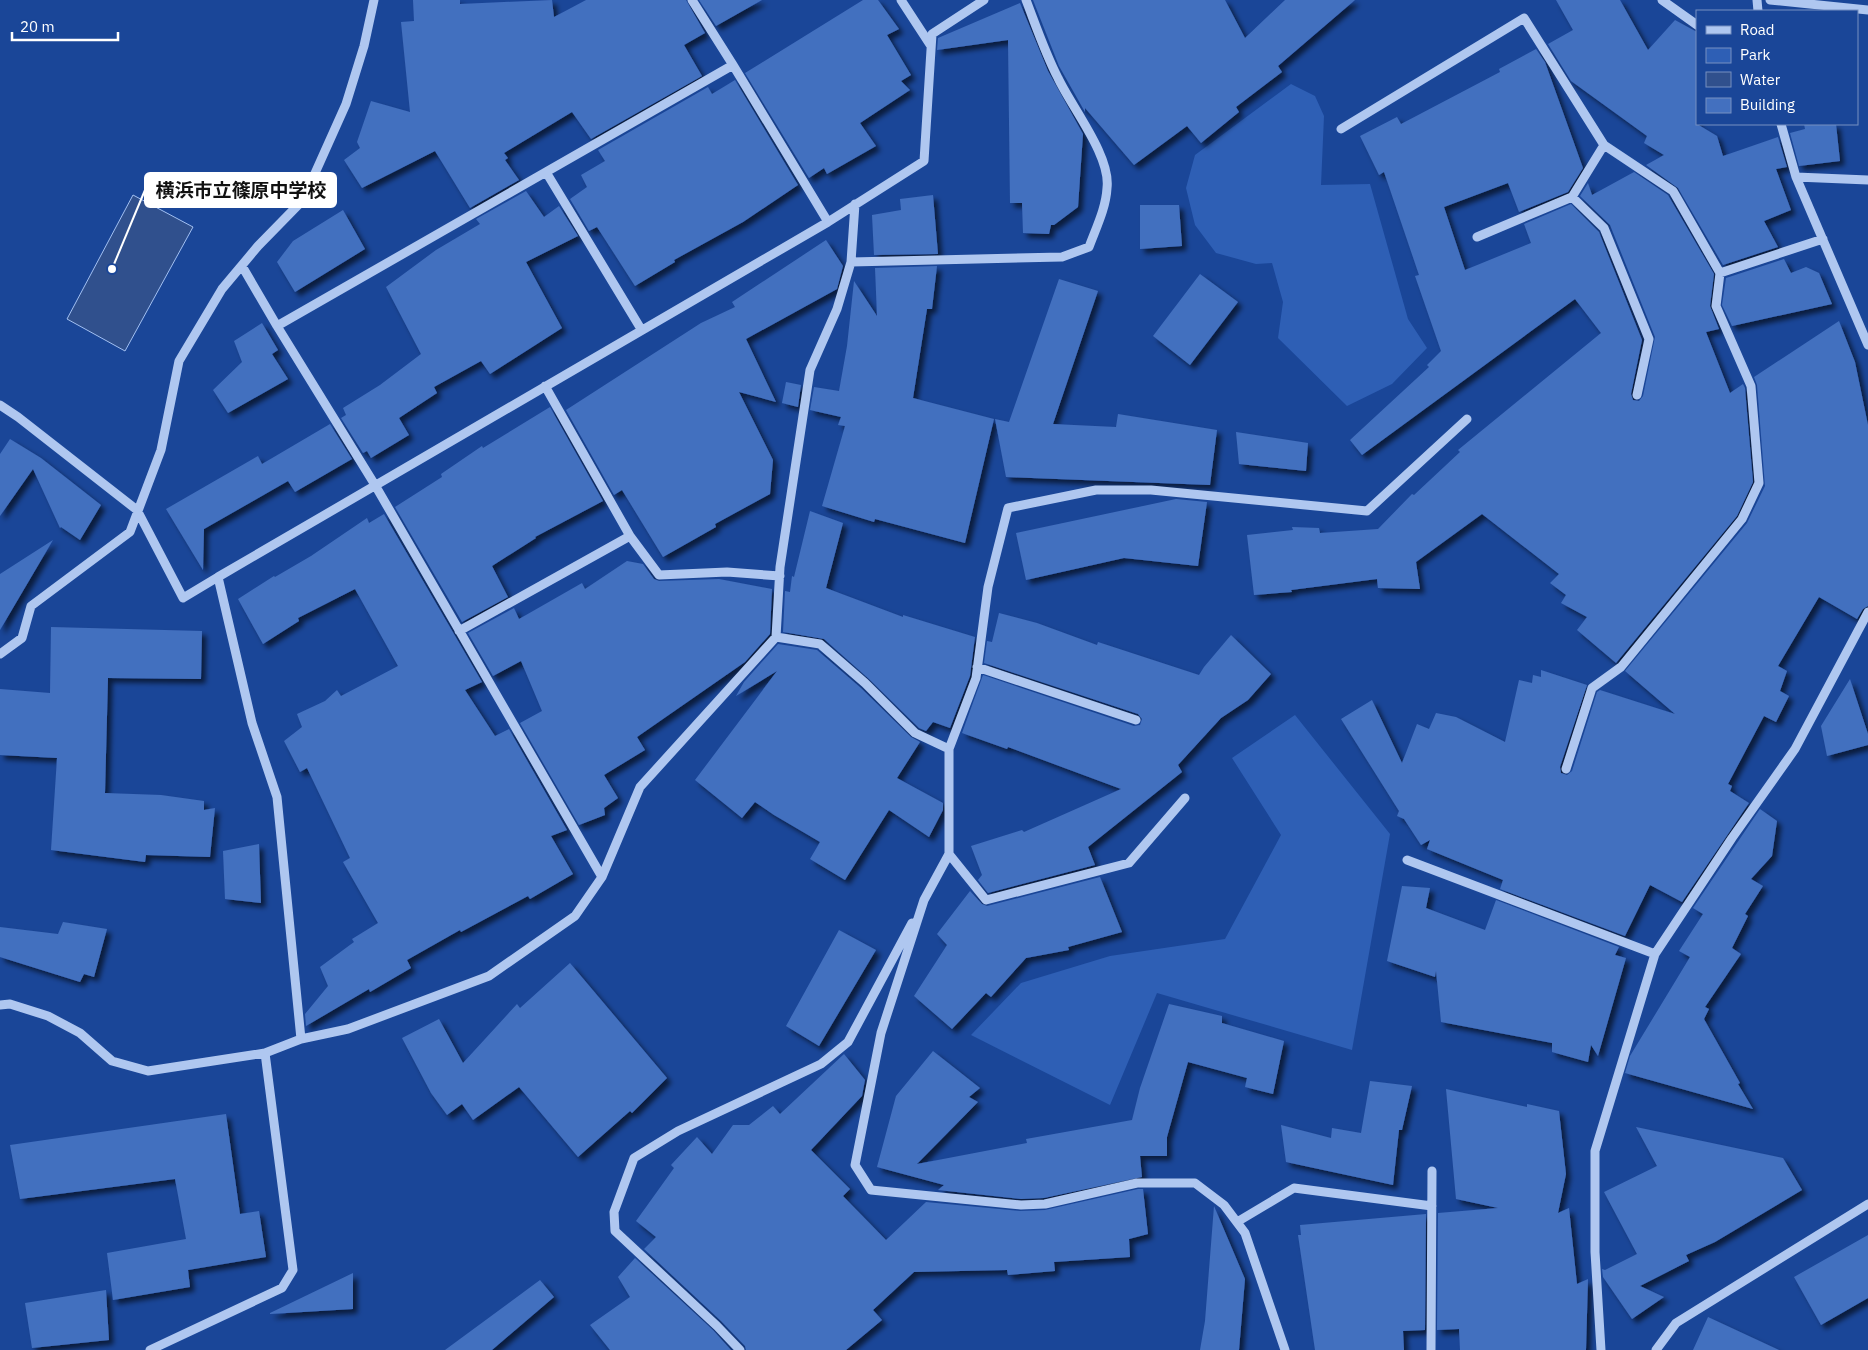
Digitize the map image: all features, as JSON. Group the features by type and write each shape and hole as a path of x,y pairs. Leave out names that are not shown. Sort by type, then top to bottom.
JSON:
{"street":[{"path":"0,654 22,638 31,606 130,532 161,450 180,361 222,289 258,246 303,200 346,104 364,46 374,0"},
{"path":"692,0 828,222"},
{"path":"901,0 931,46"},
{"path":"0,405 138,510 183,598 641,329 828,222 924,160 932,34 984,0"},
{"path":"851,262 1062,257 1089,247 1099,222 1108,188 1104,162 1058,80 1026,0"},
{"path":"1662,0 1696,24"},
{"path":"1770,0 1868,10"},
{"path":"1341,129 1524,18 1604,145 1673,191 1720,273 1716,306 1751,386 1759,483 1742,519 1621,667 1592,688 1566,769"},
{"path":"277,326 733,65"},
{"path":"1781,125 1796,177 1868,344"},
{"path":"1477,237 1572,196 1604,145"},
{"path":"546,172 641,329"},
{"path":"1796,177 1868,180"},
{"path":"1572,196 1604,228 1649,339 1637,395"},
{"path":"0,1005 10,1004 48,1016 80,1033 112,1060 148,1071 266,1054 301,1039 348,1029 488,976 576,916 602,878 640,787 776,636 780,576 810,370 837,309 851,262 855,204"},
{"path":"1720,273 1823,239"},
{"path":"242,266 375,485 602,878"},
{"path":"545,386 630,536 658,575 727,572 780,576"},
{"path":"740,1350 718,1326 615,1231 614,1212 634,1158 678,1131 821,1064 848,1042 949,854 949,749 976,678 988,587 1008,508 1096,490 1151,490 1367,511 1467,419"},
{"path":"459,631 630,536"},
{"path":"218,578 252,723 277,796 301,1039"},
{"path":"1601,1350 1595,1252 1595,1151 1655,954 1732,838 1795,749 1868,612"},
{"path":"776,636 820,644 865,683 915,733 949,749"},
{"path":"977,667 1136,720"},
{"path":"949,854 986,900 1129,863 1185,798"},
{"path":"1407,860 1655,954"},
{"path":"924,900 881,1033 855,1165 871,1190 1021,1205 1045,1204 1137,1183 1195,1183 1224,1205 1245,1233 1285,1350"},
{"path":"150,1350 282,1288 293,1270 266,1054"},
{"path":"1431,1350 1432,1171"},
{"path":"1237,1222 1294,1188 1432,1206"},
{"path":"1656,1350 1676,1323 1868,1204"}],"green space":[{"path":"1291,84 1315,96 1324,116 1321,185 1370,184 1408,319 1427,348 1392,384 1347,406 1278,338 1283,302 1272,263 1256,264 1216,253 1195,225 1186,188 1195,155"},
{"path":"1295,715 1390,834 1352,1050 1157,993 1110,1105 971,1035 1021,983 1110,956 1225,939 1281,835 1232,758"}],"water":[{"path":"133,195 193,227 125,351 67,319"}],"building":[{"path":"413,0 460,0 460,4 552,0 554,17 586,0 686,0 705,33 684,45 702,76 591,139 572,112 504,153 508,158 505,160 519,180 470,208 435,151 362,188 344,160 360,148 357,142 371,101 410,112 401,22 414,21"},
{"path":"699,0 762,0 716,26"},
{"path":"863,0 878,0 899,29 887,35 911,75 901,81 910,90 860,123 876,146 827,174 824,168 809,178 745,73"},
{"path":"1033,0 1225,0 1245,38 1285,0 1355,0 1278,66 1282,72 1236,107 1239,112 1201,143 1187,126 1134,165 1085,108 1085,112 1059,66"},
{"path":"1556,0 1620,0 1648,50 1675,20 1696,31 1696,125 1717,136 1723,156 1778,137 1787,167 1776,169 1791,210 1764,221 1778,247 1723,265 1678,188 1646,165 1664,155 1644,143 1647,136 1571,81 1548,44 1573,30"},
{"path":"1020,3 1048,71 1083,134 1078,207 1054,225 1051,225 1049,234 1023,233 1022,203 1010,203 1008,40 937,50 938,38"},
{"path":"1536,49 1545,62 1583,168 1568,192 1519,212 1508,183 1444,207 1465,270 1531,243 1524,224 1571,204 1599,232 1642,340 1631,394 1633,400 1639,401 1643,396 1655,337 1610,225 1580,196 1588,183 1592,195 1634,172 1668,195 1714,274 1710,306 1719,329 1706,332 1730,393 1743,384 1745,388 1753,482 1737,516 1616,663 1577,630 1587,617 1561,603 1566,595 1550,583 1559,574 1482,514 1416,562 1420,589 1378,588 1377,579 1291,590 1292,592 1254,595 1247,535 1293,530 1292,527 1319,528 1320,533 1378,529 1412,494 1414,495 1460,452 1458,450 1601,333 1575,299 1362,455 1350,440 1429,367 1427,365 1441,351 1415,276 1419,275 1384,172 1379,175 1360,136 1397,117 1401,124 1500,72 1499,69"},
{"path":"735,80 798,185 743,222 674,260 675,262 635,286 597,227 589,231 570,199 587,187 581,175 605,161 598,150 708,87 712,94"},
{"path":"1804,125 1836,125 1840,161 1799,166 1790,133 1805,129"},
{"path":"526,191 544,217 559,206 578,236 526,262 562,328 490,374 481,361 434,387 437,393 399,418 409,435 371,458 367,451 363,453 341,418 346,415 343,408 380,385 421,354 386,287 436,250 480,224 476,219"},
{"path":"933,195 938,254 874,255 872,215 901,210 900,199"},
{"path":"1140,205 1179,205 1182,246 1140,249"},
{"path":"343,210 365,249 295,292 277,262 293,241"},
{"path":"826,240 843,266 837,289 746,339 776,402 739,392 773,460 770,494 715,524 716,527 663,557 622,490 614,495 566,410 701,323 735,307 732,302"},
{"path":"1784,259 1791,273 1806,267 1819,273 1832,304 1732,326 1722,305 1726,278"},
{"path":"937,266 932,309 927,309 913,398 994,419 965,543 875,519 874,522 822,506 845,426 838,425 841,417 810,410 814,387 839,391 847,346 854,281 877,316 875,268"},
{"path":"1200,274 1238,302 1190,365 1153,336"},
{"path":"1059,279 1098,291 1053,424 1116,427 1118,414 1217,430 1210,485 1006,477 995,419 1009,422"},
{"path":"1839,321 1855,362 1868,425 1868,606 1863,609 1857,619 1819,597 1778,666 1787,671 1780,691 1789,696 1776,722 1764,716 1728,784 1732,786 1730,791 1749,803 1682,902 1650,885 1625,936 1500,889 1503,880 1427,849 1430,840 1421,845 1404,819 1397,816 1399,811 1341,719 1372,700 1402,763 1417,724 1429,729 1436,713 1456,717 1505,742 1519,680 1532,683 1533,675 1541,677 1541,670 1587,685 1560,767 1561,773 1567,775 1572,771 1597,692 1600,690 1675,714 1625,671 1747,523 1765,486 1757,385 1754,377"},
{"path":"262,323 278,350 272,354 288,379 228,413 213,390 242,362 234,341"},
{"path":"786,382 801,385 798,407 782,403"},
{"path":"550,407 603,501 535,537 492,566 508,597 462,622 395,507 442,477 441,474 482,446 483,448"},
{"path":"330,424 352,459 295,492 288,481 204,529 203,570 166,509 258,456 262,464"},
{"path":"1236,432 1308,443 1306,471 1239,464"},
{"path":"10,439 41,458 101,505 80,540 60,528 33,469 0,516 0,454"},
{"path":"1176,499 1207,502 1198,566 1124,558 1026,580 1016,533"},
{"path":"810,511 843,523 826,588 903,617 903,615 975,637 970,676 950,728 933,722 926,731 919,728 869,679 824,639 783,632 785,591 790,592 792,576 794,577"},
{"path":"384,514 482,682 465,690 495,736 509,729 567,830 551,836 573,874 530,899 528,896 461,932 460,930 407,960 411,968 370,992 369,989 306,1026 305,1014 328,986 320,967 354,942 352,939 378,923 343,862 350,858 307,768 300,772 284,741 302,727 297,714 325,701 337,690 341,696 398,666 355,589 298,618 299,621 263,644 238,599 274,576 311,556 367,518 369,523"},
{"path":"53,540 0,630 0,574"},
{"path":"627,561 643,564 654,579 659,581 719,579 772,589 770,634 745,662 637,737 645,750 604,775 618,798 604,808 605,815 579,825 520,723 542,711 521,661 493,676 468,633 514,608 519,619 582,583 585,589"},
{"path":"999,613 1037,623 1097,645 1098,642 1199,675 1231,635 1271,674 1248,700 1221,718 1178,765 1182,772 1088,847 1095,865 988,893 978,880 982,875 971,846 1022,830 1024,832 1121,789 1008,747 1007,749 962,733 983,675 1134,726 1140,725 1142,719 1138,714 984,663 987,641 992,642"},
{"path":"51,627 202,631 201,679 108,678 105,793 161,795 204,801 204,810 215,808 210,857 146,855 145,862 51,850 57,758 0,755 0,689 50,693"},
{"path":"778,644 817,650 861,688 911,737 920,742 897,778 943,803 943,810 929,837 889,810 845,880 810,859 820,842 755,802 742,818 695,780 777,671 736,696 744,682"},
{"path":"1850,679 1868,734 1868,745 1827,756 1821,726"},
{"path":"1760,809 1777,821 1772,856 1751,879 1763,886 1745,914 1748,916 1732,948 1741,954 1705,1007 1709,1009 1704,1019 1753,1109 1625,1073 1630,1056 1690,957 1679,951 1703,914 1693,908"},
{"path":"259,844 261,903 225,899 223,851"},
{"path":"1100,877 1122,932 1068,947 1069,950 1026,958 991,997 986,993 952,1029 914,996 947,945 937,934 970,891 982,904 987,906"},
{"path":"1402,886 1430,888 1426,908 1485,930 1496,900 1619,947 1615,955 1626,958 1598,1056 1591,1045 1588,1062 1552,1052 1552,1043 1441,1022 1436,971 1435,977 1387,961"},
{"path":"63,922 107,929 94,977 84,974 80,982 0,957 0,927 58,934"},
{"path":"839,930 876,950 819,1046 786,1026"},
{"path":"570,963 667,1078 632,1113 630,1111 578,1157 519,1087 473,1120 462,1104 447,1115 431,1093 402,1038 439,1019 463,1063 517,1004 520,1008"},
{"path":"1169,1004 1222,1016 1222,1023 1284,1041 1273,1094 1245,1087 1247,1078 1188,1062 1167,1137 1167,1156 1140,1156 1142,1177 1044,1198 1021,1199 938,1190 944,1185 877,1167 896,1096 933,1051 980,1088 969,1097 978,1102 917,1164 1027,1143 1026,1139 1132,1120 1140,1088"},
{"path":"844,1054 865,1080 862,1096 811,1150 850,1189 843,1196 886,1240 926,1202 1020,1211 1045,1210 1138,1189 1143,1189 1148,1234 1129,1239 1130,1257 1054,1262 1055,1271 1008,1275 1007,1270 914,1272 873,1310 882,1320 846,1350 746,1350 745,1346 721,1321 644,1249 656,1237 636,1221 674,1168 671,1165 697,1137 712,1154 733,1125 749,1125 773,1106 780,1114"},
{"path":"1370,1081 1412,1086 1402,1130 1399,1130 1393,1185 1286,1162 1281,1125 1331,1138 1332,1128 1361,1133"},
{"path":"1446,1089 1527,1107 1527,1104 1559,1111 1566,1174 1558,1213 1569,1208 1577,1284 1588,1279 1586,1350 1460,1350 1459,1329 1437,1330 1438,1213 1498,1208 1456,1199"},
{"path":"226,1114 240,1214 259,1211 266,1257 188,1270 190,1287 113,1300 107,1253 186,1239 175,1179 20,1199 10,1145"},
{"path":"1636,1127 1783,1158 1802,1190 1715,1242 1686,1255 1689,1261 1640,1286 1664,1297 1632,1319 1603,1277 1602,1269 1605,1270 1637,1254 1604,1192 1657,1166"},
{"path":"1214,1206 1245,1279 1239,1350 1200,1350 1205,1321"},
{"path":"1426,1214 1425,1330 1403,1331 1404,1350 1315,1350 1298,1235 1301,1235 1300,1225"},
{"path":"1868,1235 1868,1298 1821,1325 1794,1277"},
{"path":"635,1258 713,1330 731,1350 610,1350 590,1325 630,1297 618,1277"},
{"path":"353,1273 353,1309 270,1314 270,1313"},
{"path":"540,1280 554,1297 492,1350 445,1350"},
{"path":"106,1290 109,1340 32,1348 25,1303"},
{"path":"1708,1317 1779,1350 1693,1350"}],"place":[{"name":"横浜市立篠原中学校","path":"112,269"}]}
